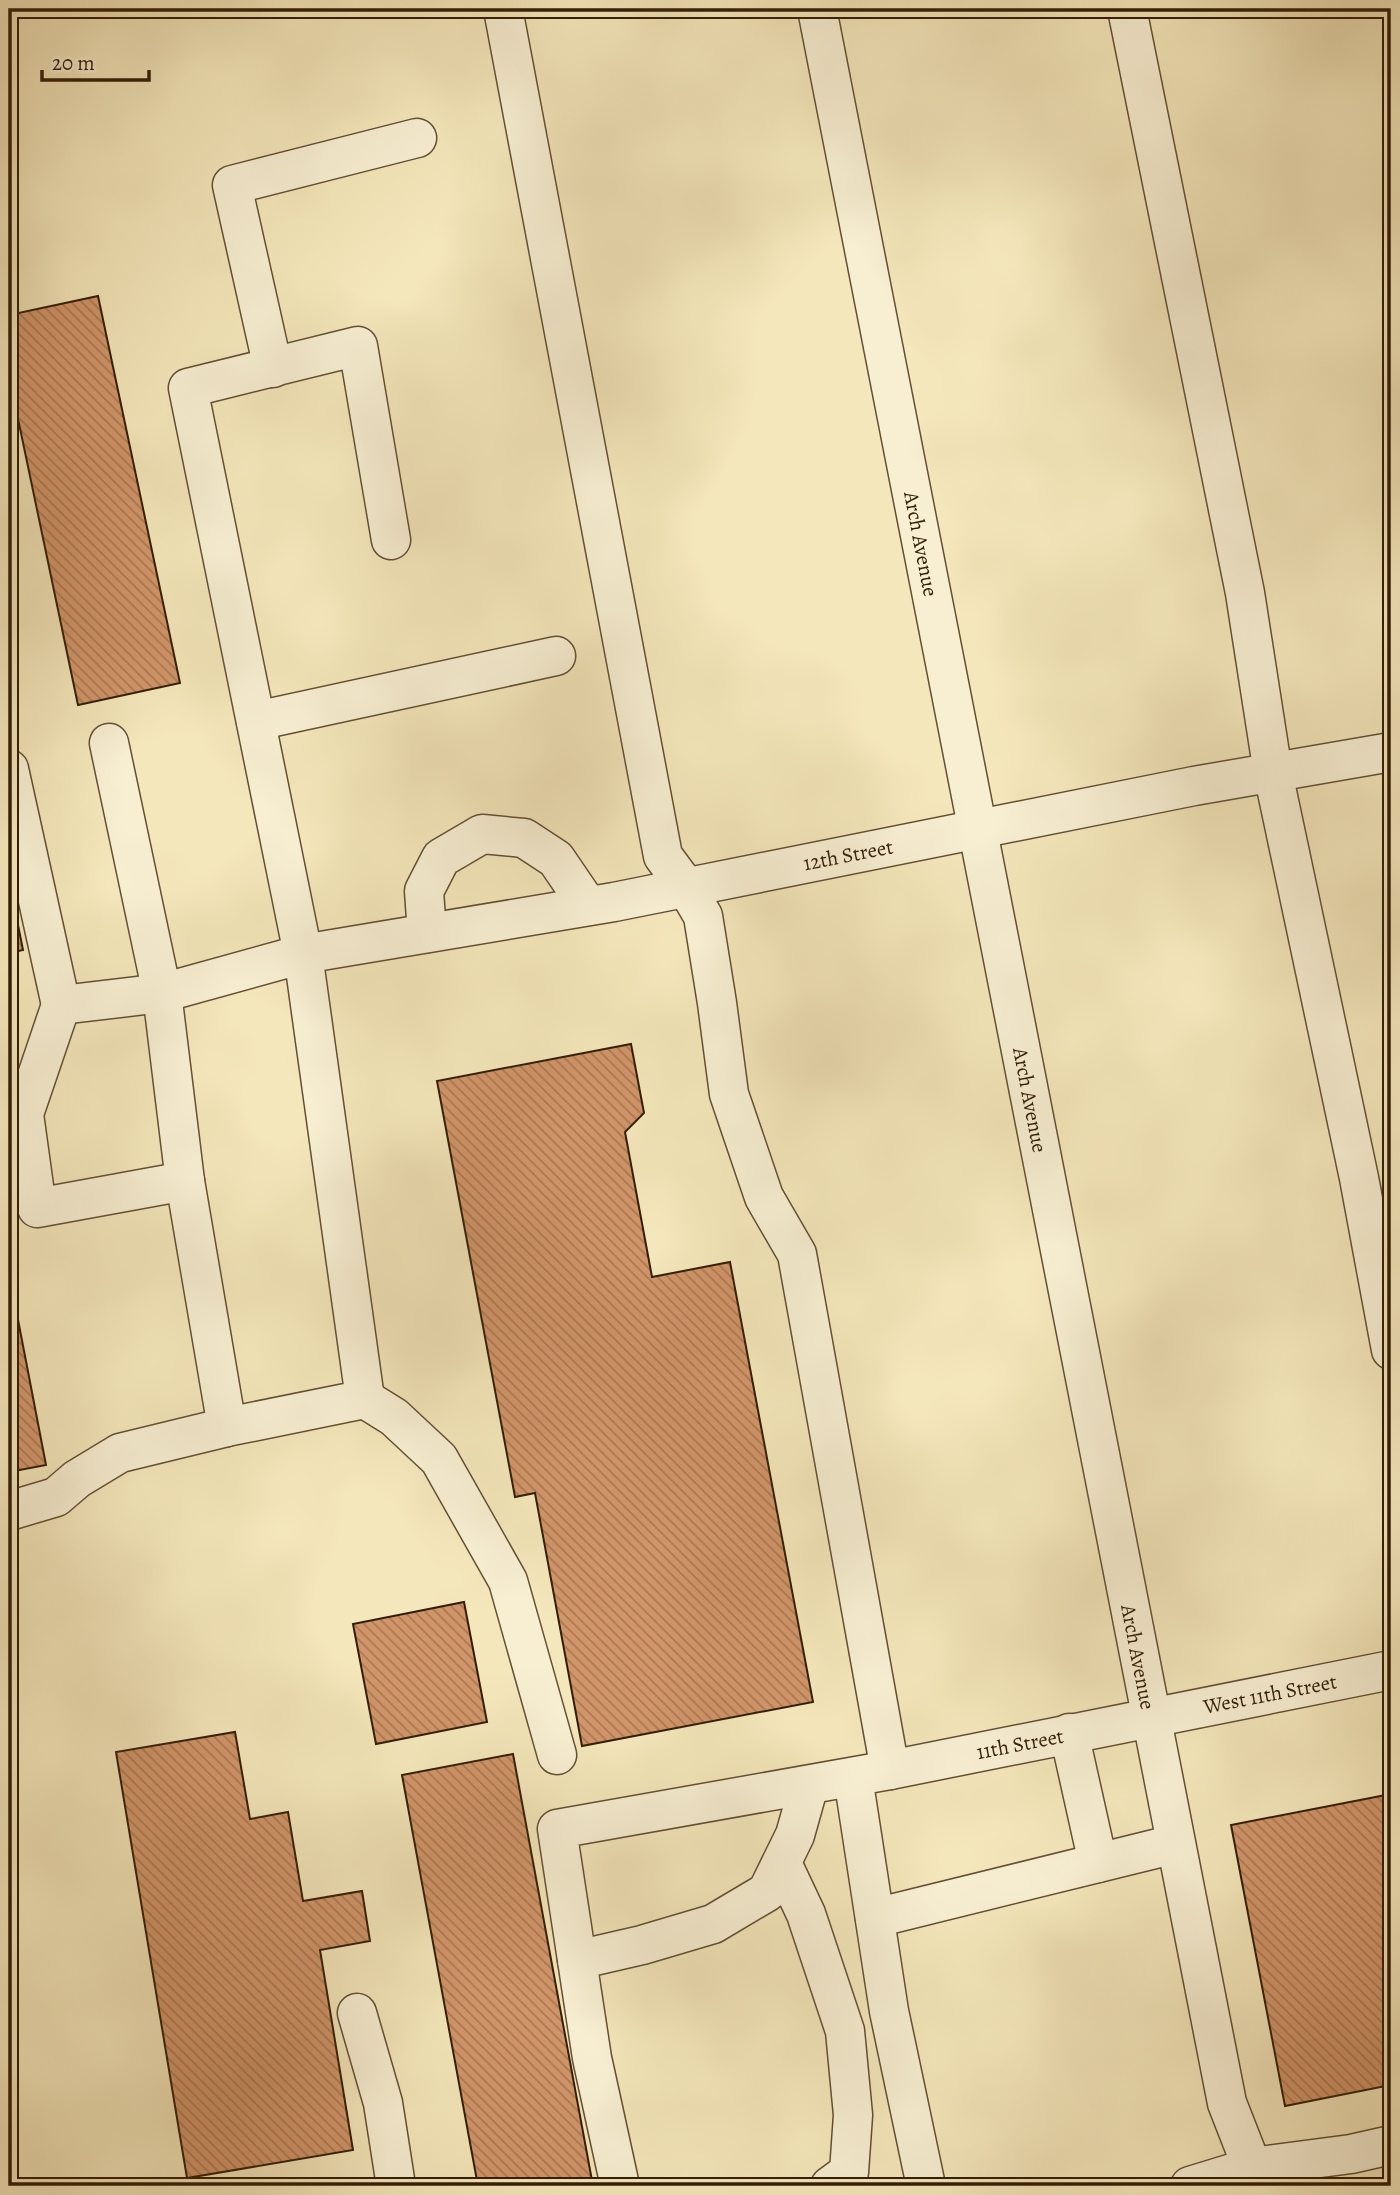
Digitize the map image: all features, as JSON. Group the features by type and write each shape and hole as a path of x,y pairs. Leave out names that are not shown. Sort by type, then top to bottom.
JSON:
{"street":[{"path":"503,9 663,856 703,916 718,1003 729,1094 764,1197 797,1254 890,1770"},
{"name":"Arch Avenue","path":"817,9 1227,2103 1257,2177"},
{"path":"1127,9 1245,593 1273,773 1359,1178 1391,1350"},
{"path":"272,368 232,185 417,138"},
{"path":"365,1399 303,954 188,388 358,346 391,541"},
{"path":"256,721 556,656"},
{"path":"109,743 162,993 185,1181 227,1427"},
{"name":"12th Street","path":"61,1005 162,993 303,954 588,906 977,829 1391,752"},
{"path":"9,769 61,1005 24,1114 37,1208 185,1181"},
{"path":"427,933 424,891 441,858 482,834 524,838 556,859 588,906"},
{"path":"9,1511 56,1497 77,1479 120,1453 227,1427 365,1399 394,1417 439,1459 508,1581 557,1755"},
{"name":"West 11th Street","path":"1150,1717 1391,1670"},
{"name":"11th Street","path":"577,1960 557,1829 853,1777 1150,1717"},
{"path":"1069,1734 1098,1863"},
{"path":"853,1777 889,2011 926,2186"},
{"path":"620,2186 592,2058 577,1960 642,1945 713,1924 767,1892 795,1835 809,1785"},
{"path":"875,1919 1175,1844"},
{"path":"782,1863 806,1914 845,2031 853,2115 849,2172 830,2186"},
{"path":"357,2013 383,2103 396,2186"},
{"path":"1190,2186 1257,2177 1391,2145"}],"building":[{"path":"98,296 180,683 78,705 9,376 9,315"},
{"path":"9,880 23,950 9,953"},
{"path":"631,1044 644,1113 625,1132 652,1277 730,1262 813,1702 582,1746 535,1493 515,1497 437,1081"},
{"path":"9,1273 46,1465 9,1472"},
{"path":"464,1602 487,1722 376,1744 353,1624"},
{"path":"235,1732 250,1819 288,1812 303,1901 362,1891 370,1941 320,1950 353,2150 187,2178 116,1752"},
{"path":"513,1754 593,2186 478,2186 402,1775"},
{"path":"1391,1794 1391,2085 1285,2106 1231,1825"}]}
